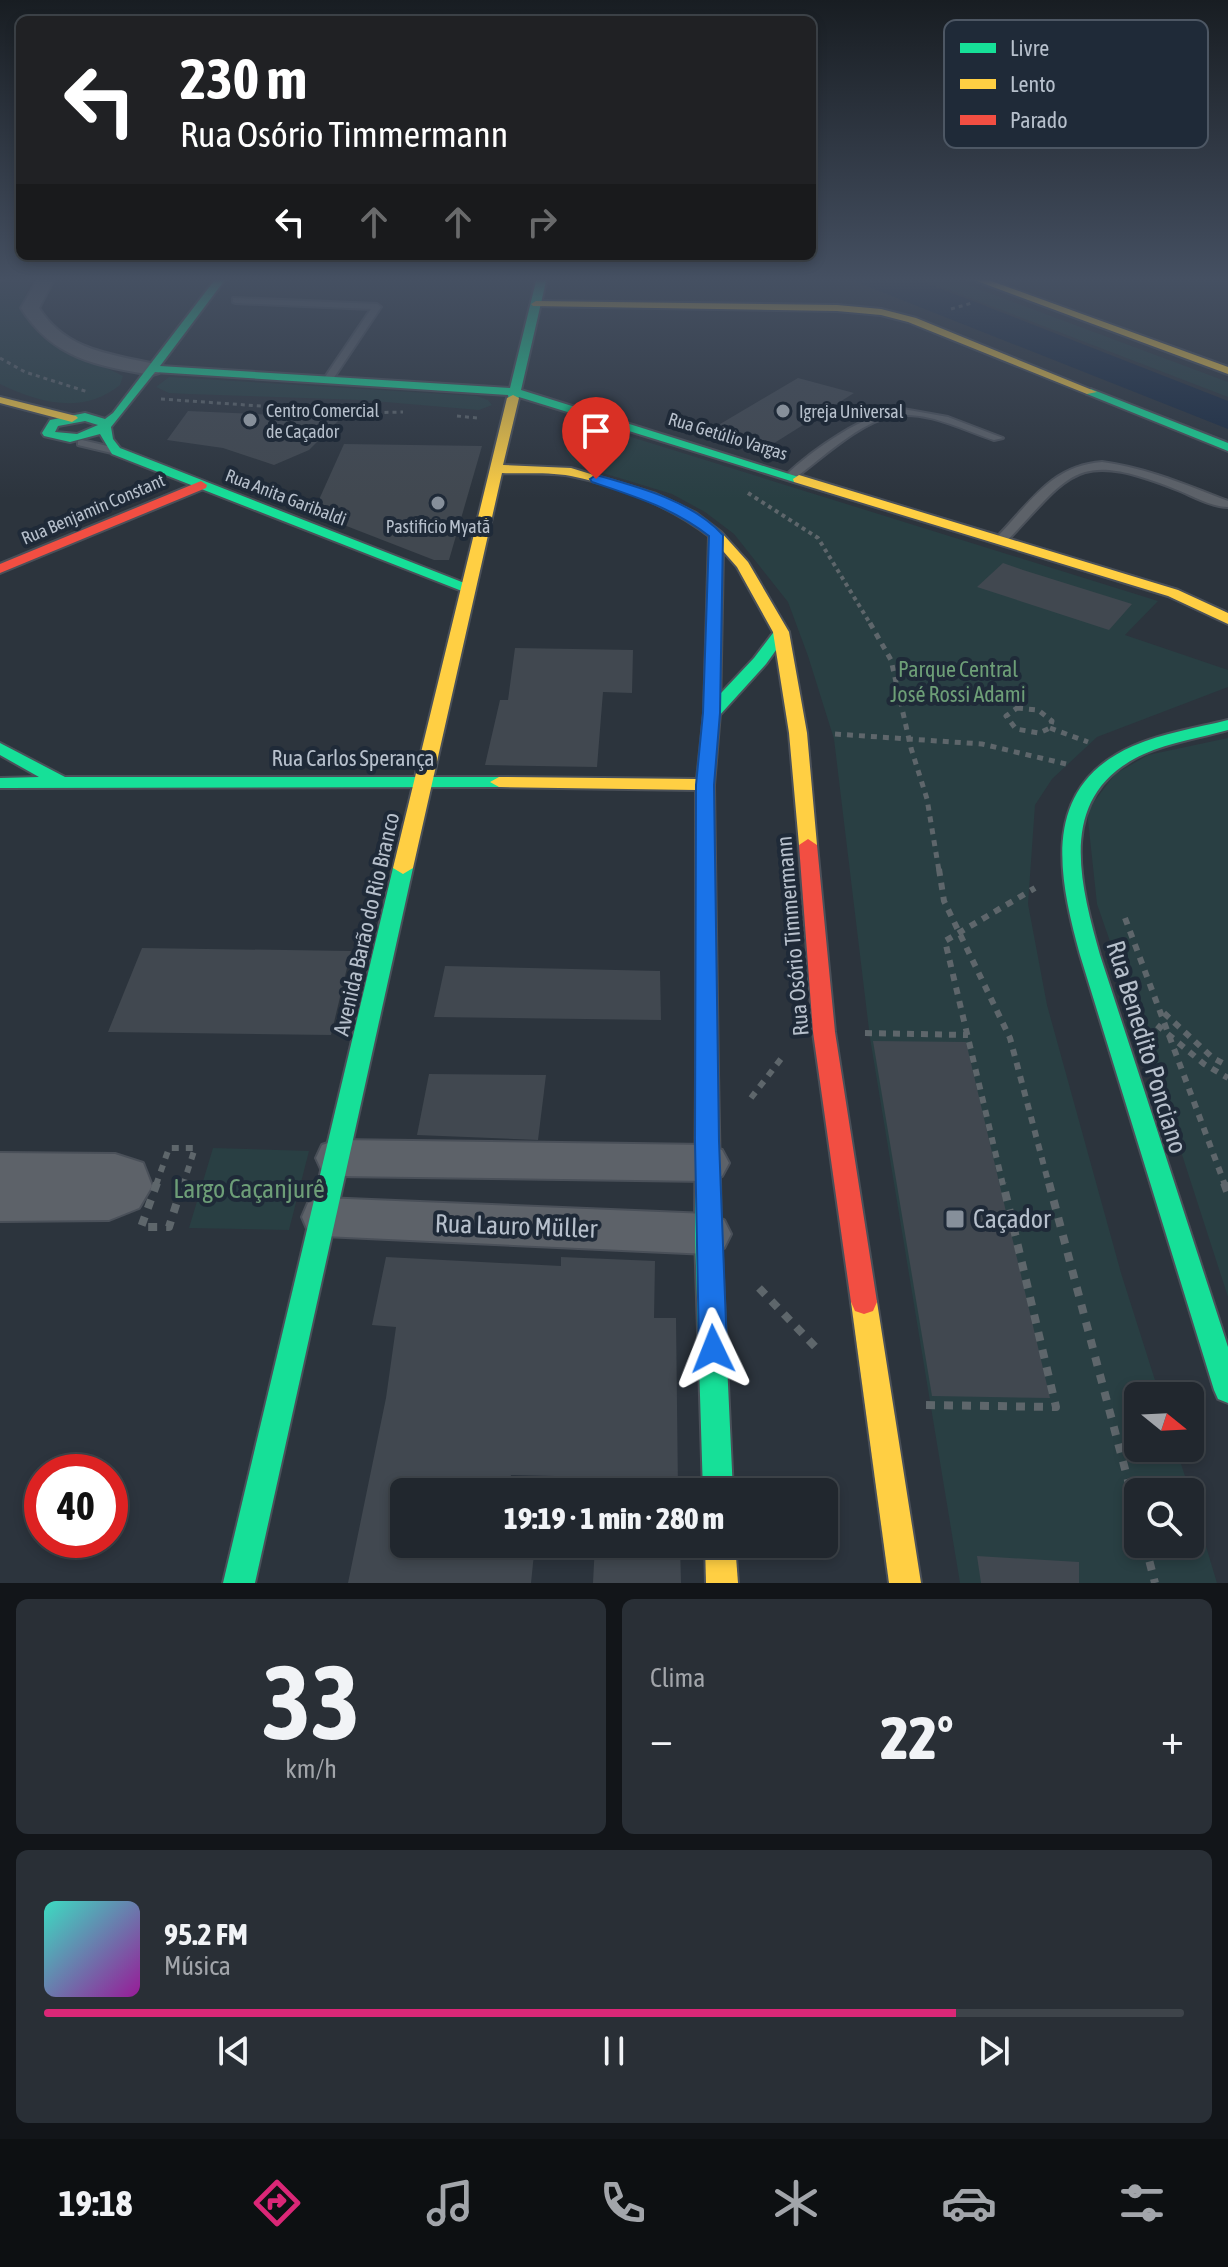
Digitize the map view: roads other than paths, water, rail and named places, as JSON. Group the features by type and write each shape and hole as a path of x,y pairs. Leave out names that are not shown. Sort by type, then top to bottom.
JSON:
{"main road":[{"path":"8,403 51,436 66,439 93,434 105,426 166,351"},
{"name":"Avenida Barão do Rio Branco","path":"239,1583 467,589 525,351"},
{"path":"989,351 1228,447"},
{"path":"1173,351 1228,371"},
{"name":"Rua Getúlio Vargas","path":"152,369 516,392 1173,593 1228,619"},
{"path":"47,430 54,423 137,389"},
{"path":"8,403 98,419 105,426 107,439 116,451"},
{"path":"563,428 609,421"},
{"name":"Rua Anita Garibaldi","path":"116,451 467,589"},
{"path":"556,455 571,472"},
{"name":"Rua Osório Timmermann","path":"497,469 571,472 651,497 691,516 716,535 743,565 781,632 798,733 824,1032 905,1583"},
{"name":"Rua Benjamin Constant","path":"0,569 201,485"},
{"path":"716,535 712,713 705,785 708,1234 717,1478"},
{"path":"1173,593 1228,607"},
{"path":"712,713 760,661 781,632"},
{"name":"Rua Benedito Ponciano","path":"1206,712 1148,746 1120,757 1096,779 1074,813 1070,846 1073,885 1096,973 1228,1390"},
{"name":"Rua Benedito Ponciano","path":"1148,746 1204,734 1228,725"},
{"path":"1204,734 1228,732"},
{"path":"0,748 62,783"},
{"name":"Rua Carlos Sperança","path":"0,783 424,781 705,785"},
{"path":"721,1558 722,1583"}],"street":[{"path":"80,351 152,369"},
{"path":"337,1158 707,1163"},
{"path":"0,1171 115,1172 128,1176 130,1186 123,1195 109,1201 0,1202"},
{"name":"Rua Lauro Müller","path":"324,1217 708,1234"}],"lane":[{"path":"328,380 348,351"},
{"path":"791,476 874,418 891,413 918,414 998,438"},
{"path":"82,443 116,451"},
{"path":"1002,539 1066,474 1082,466 1098,464 1129,470 1225,504"}],"water":[{"path":"1031,351 1100,351 1228,401 1228,429"}],"place":[{"name":"Igreja Universal","path":"783,411"},
{"name":"Centro Comercial de Caçador","path":"250,420"},
{"name":"Pastificio Myatã","path":"438,503"},
{"name":"Caçador","path":"955,1219"}],"park label":[{"name":"Parque Central José Rossi Adami","path":"958,682"},
{"name":"Largo Caçanjurê","path":"249,1189"}]}
